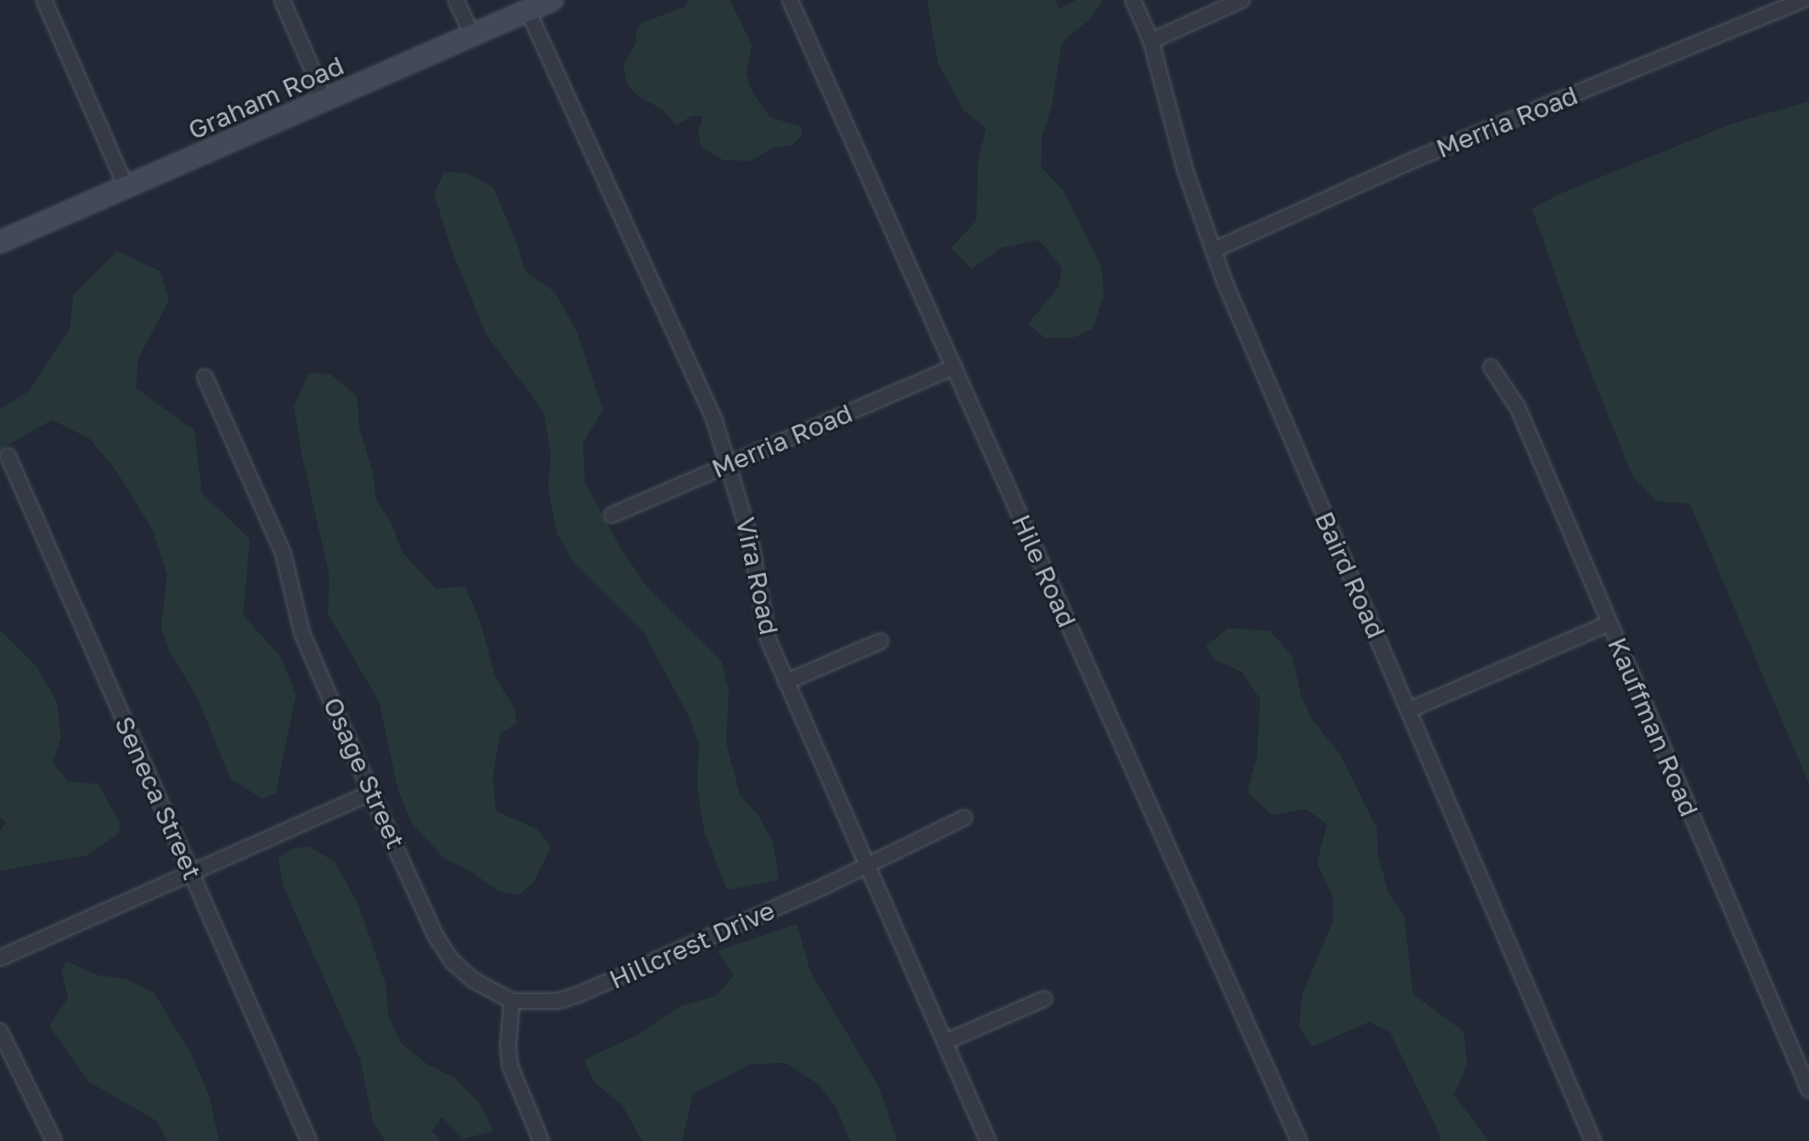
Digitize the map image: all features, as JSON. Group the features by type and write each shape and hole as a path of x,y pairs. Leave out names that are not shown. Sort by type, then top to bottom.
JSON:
{"main road":[{"name":"Graham Road","path":"0,242 552,0"}],"street":[{"path":"44,0 126,187"},
{"path":"282,0 317,80 319,89 315,104"},
{"path":"456,0 472,35"},
{"name":"Hile Road","path":"790,0 1299,1141"},
{"name":"Baird Road","path":"1133,0 1151,41 1185,170 1225,283 1593,1141"},
{"path":"1151,41 1242,0"},
{"name":"Merria Road","path":"1214,250 1413,160 1803,0"},
{"name":"Vira Road","path":"528,11 715,422 750,538 762,620 786,682 988,1141"},
{"name":"Merria Road","path":"612,515 954,367"},
{"name":"Kauffman Road","path":"1491,367 1518,408 1809,1090"},
{"name":"Osage Street","path":"205,377 283,553 302,633 445,953 466,976 512,1001"},
{"name":"Seneca Street","path":"8,456 309,1141"},
{"path":"1409,710 1608,624"},
{"path":"786,682 881,641"},
{"path":"0,958 371,793"},
{"name":"Hillcrest Drive","path":"512,1001 558,1001 577,995 964,818"},
{"path":"945,1042 1044,999"},
{"path":"512,1001 508,1046 512,1076 541,1141"},
{"path":"0,1031 54,1141"}],"shaded area":[{"path":"687,0 730,0 752,45 746,72 752,92 770,117 802,127 802,136 792,145 773,148 750,161 723,160 701,147 698,131 703,116 692,116 676,125 663,110 638,96 627,84 623,66 636,43 636,31 643,22 685,7"},
{"path":"927,0 1055,0 1059,9 1076,0 1103,0 1089,20 1062,42 1052,104 1042,137 1041,167 1063,190 1101,265 1104,293 1093,329 1072,338 1045,338 1028,324 1058,287 1062,268 1039,240 1001,248 972,269 951,248 976,221 978,162 986,128 964,111 938,63"},
{"path":"1809,101 1809,784 1690,504 1656,501 1633,477 1583,353 1532,209 1559,194 1731,124"},
{"path":"444,172 467,173 493,187 525,271 555,292 577,332 603,410 583,443 585,482 621,549 648,588 721,660 729,691 726,743 740,795 758,815 773,842 779,880 727,890 704,831 697,786 699,744 688,715 644,633 575,564 557,534 548,488 551,453 543,411 486,334 453,254 434,194"},
{"path":"117,251 160,271 169,300 138,359 136,388 194,430 202,493 250,539 243,615 281,657 296,695 276,793 262,799 230,778 198,699 169,650 161,627 167,575 153,531 117,472 90,439 52,420 4,447 0,453 0,409 29,391 70,328 73,295"},
{"path":"309,373 330,374 357,396 359,425 373,473 376,500 391,522 402,552 436,589 465,586 481,624 495,677 514,707 517,723 500,734 493,777 496,811 537,829 551,847 533,883 519,895 498,891 472,872 445,859 412,824 398,790 379,702 328,614 329,574 294,406"},
{"path":"1228,628 1270,631 1293,657 1301,696 1313,721 1340,754 1377,829 1378,855 1389,894 1404,915 1413,994 1464,1032 1467,1064 1454,1095 1489,1141 1439,1141 1440,1135 1390,1032 1369,1022 1312,1047 1299,1027 1302,995 1333,921 1333,897 1317,863 1327,824 1306,809 1272,815 1247,792 1257,756 1260,699 1242,672 1214,659 1206,646"},
{"path":"0,630 37,667 57,702 61,737 53,763 68,781 98,784 119,821 120,832 88,855 0,871 0,831 6,823 0,817"},
{"path":"308,846 335,862 359,906 386,985 388,1016 401,1043 427,1064 455,1078 481,1105 493,1131 464,1139 442,1117 432,1131 440,1141 385,1141 373,1122 360,1059 283,886 278,859 291,849"},
{"path":"797,924 810,971 879,1087 897,1141 850,1141 837,1109 818,1084 786,1063 751,1064 693,1094 682,1141 642,1141 622,1105 595,1083 584,1060 637,1035 681,1006 716,996 734,975 717,951"},
{"path":"67,961 97,975 127,979 154,993 190,1052 209,1095 219,1141 167,1141 157,1121 89,1082 49,1026 68,998 61,969"}]}
